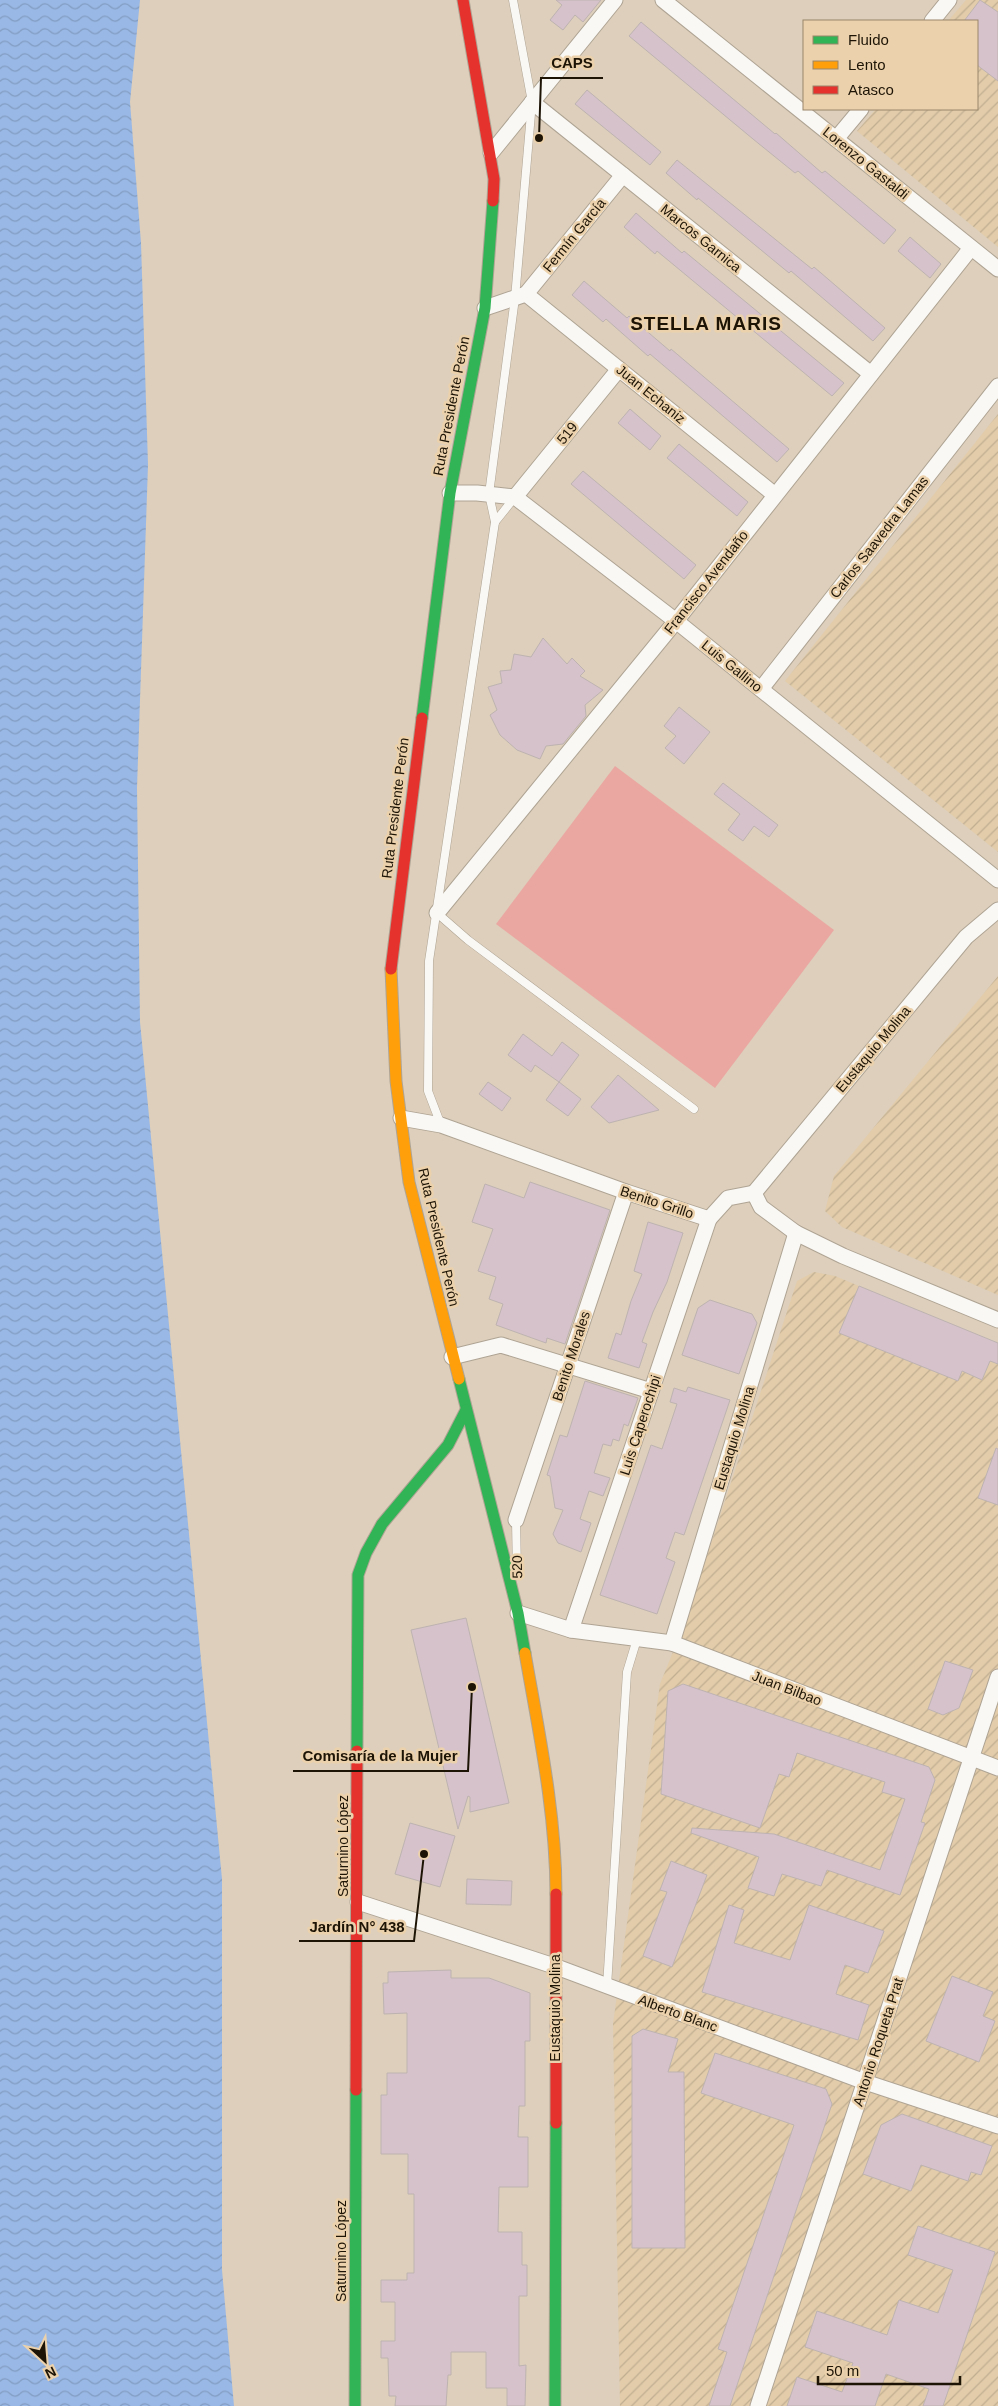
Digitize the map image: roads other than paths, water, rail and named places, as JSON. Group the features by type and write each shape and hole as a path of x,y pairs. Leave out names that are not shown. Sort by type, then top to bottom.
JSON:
{"main road":[{"name":"Ruta Presidente Perón","path":"462,0 491,153 494,179 485,308 450,493 391,966 396,1081 408,1182 518,1613"},
{"name":"Saturnino López","path":"355,2406 358,1575 366,1553 382,1524 448,1445 466,1410"},
{"name":"Eustaquio Molina","path":"518,1613 550,1800 556,1855 554,1966 555,2406"}],"street":[{"path":"491,153 615,0"},
{"name":"Lorenzo Gastaldi","path":"663,0 998,269"},
{"path":"933,20 944,2"},
{"name":"Marcos Garnica","path":"532,102 871,374"},
{"path":"836,139 860,110"},
{"name":"Fermín García","path":"521,296 623,175"},
{"name":"Francisco Avendaño","path":"436,914 676,621 971,248"},
{"path":"485,308 521,296"},
{"name":"Juan Echaniz","path":"521,296 619,369 776,495"},
{"name":"519","path":"515,497 619,369"},
{"name":"Carlos Saavedra Lamas","path":"761,689 998,386"},
{"path":"450,493 515,497"},
{"name":"Luis Gallino","path":"515,497 676,621 998,880"},
{"name":"Eustaquio Molina","path":"754,1193 966,937 998,910"},
{"name":"Benito Grillo","path":"401,1118 441,1125 626,1192 709,1219 728,1198 754,1193"},
{"name":"Benito Morales","path":"516,1520 626,1192"},
{"path":"754,1193 761,1207 796,1233 843,1256 998,1320"},
{"name":"Luis Caperochipi","path":"571,1630 709,1219"},
{"name":"Eustaquio Molina","path":"672,1643 796,1233"},
{"path":"452,1357 501,1345 651,1391"},
{"name":"Juan Bilbao","path":"518,1613 571,1630 672,1643 998,1768"},
{"name":"Antonio Roqueta Prat","path":"758,2406 998,1677"},
{"name":"Alberto Blanc","path":"358,1902 554,1966 865,2082 998,2126"}],"lane":[{"path":"441,1125 428,1091 429,961 495,522 489,494 521,296 532,102 512,0"},
{"path":"495,522 515,497"},
{"path":"436,914 694,1109"},
{"name":"520","path":"516,1520 518,1613"},
{"path":"607,1986 627,1672 637,1639"}],"water":[{"path":"0,0 140,0 130,102 141,243 148,465 137,788 140,1022 222,1879 222,2270 234,2406 0,2406"}],"place":[{"name":"CAPS","path":"539,138"},
{"name":"Comisaría de la Mujer","path":"472,1687"},
{"name":"Jardín N° 438","path":"424,1854"}],"district":[{"name":"STELLA MARIS","path":"706,323"}]}
